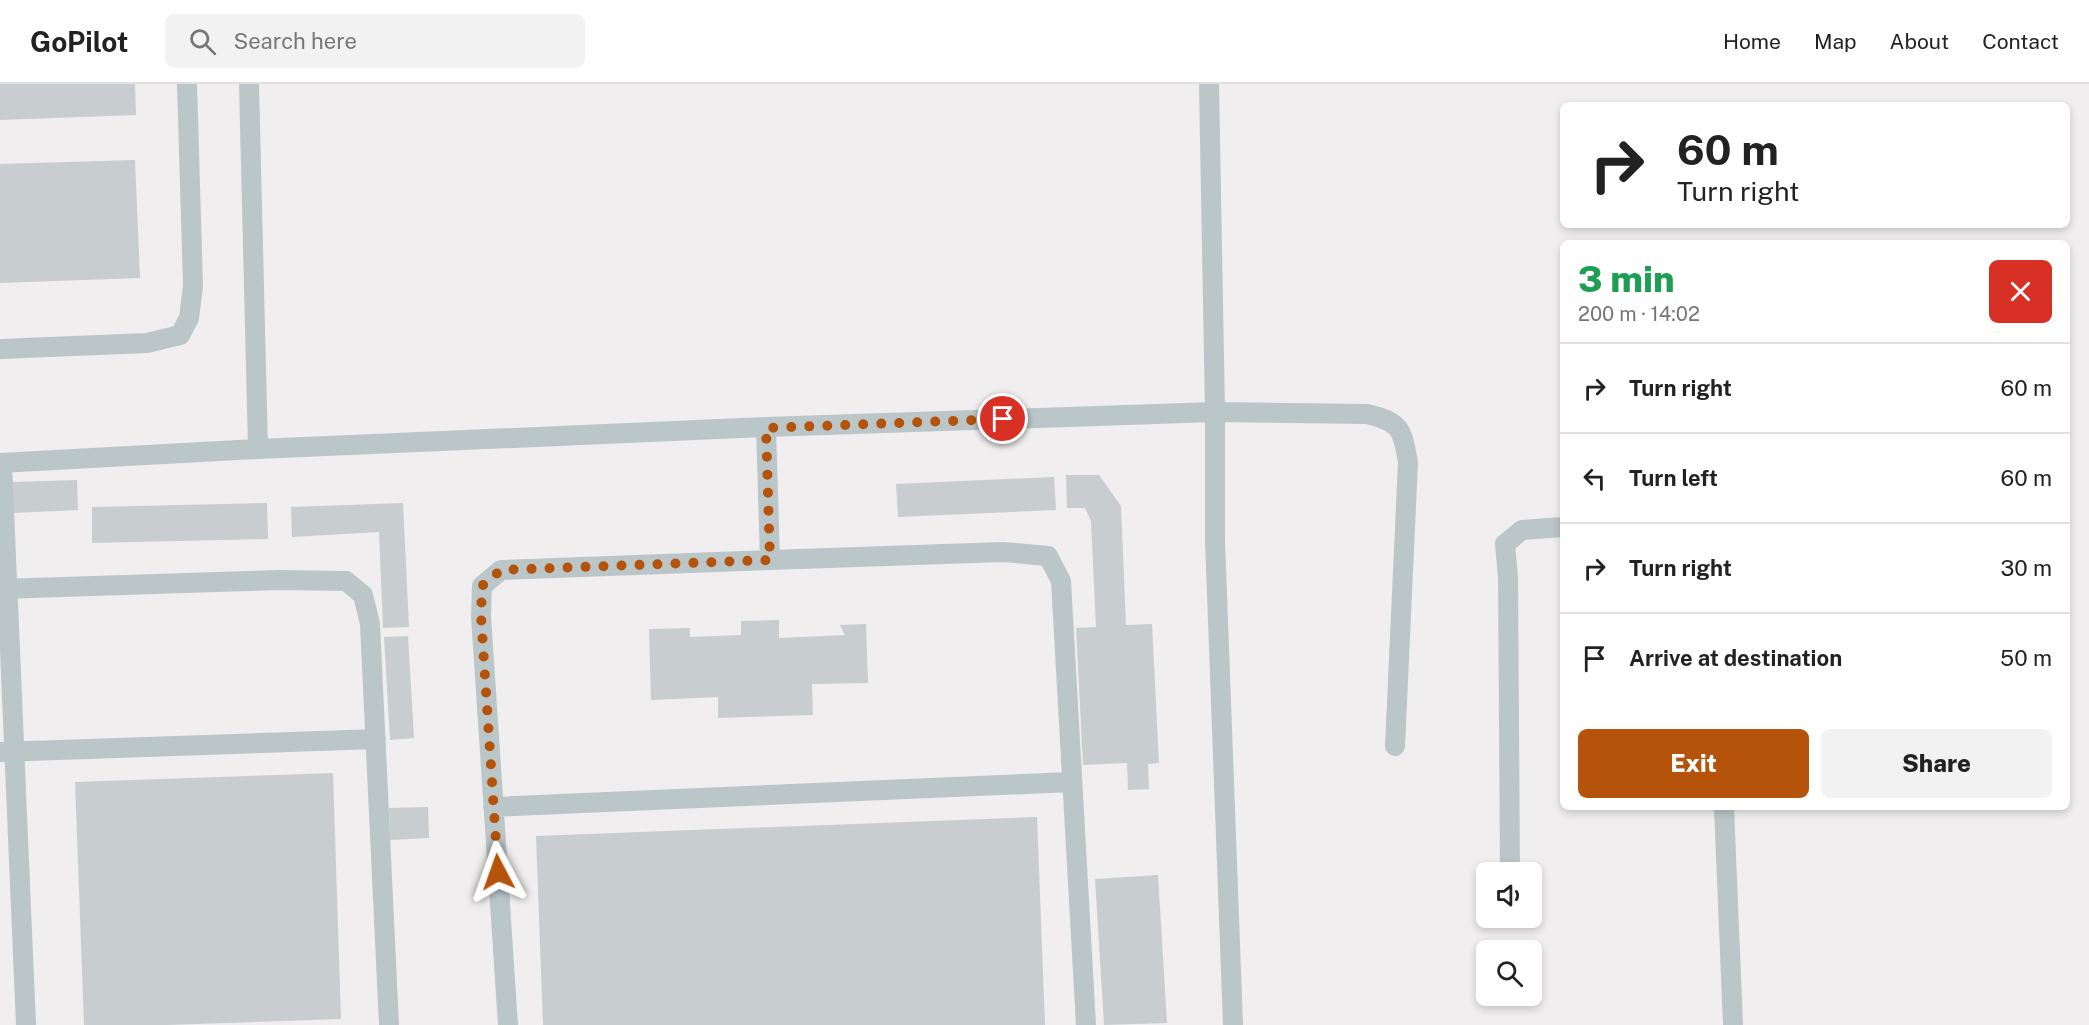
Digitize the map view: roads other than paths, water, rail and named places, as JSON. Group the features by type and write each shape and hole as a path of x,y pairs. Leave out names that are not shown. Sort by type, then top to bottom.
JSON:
{"lane":[{"path":"0,349 147,343 180,335 189,318 193,286 190,113 187,84"},
{"path":"249,84 258,449"},
{"path":"1209,84 1215,540 1233,1025"},
{"path":"26,1025 7,752 1,463 258,449 766,428 1215,412 1367,414 1389,419 1404,437 1408,462 1395,746"},
{"path":"766,428 770,560"},
{"path":"1510,862 1508,577 1505,544 1522,530 1560,527"},
{"path":"508,1025 481,616 482,586 501,570 1003,552 1048,556 1061,581 1086,1025"},
{"path":"4,589 279,580 346,581 363,595 370,624 389,1025"},
{"path":"7,752 376,739"},
{"path":"493,807 1071,782"},
{"path":"1724,810 1733,1025"}]}
